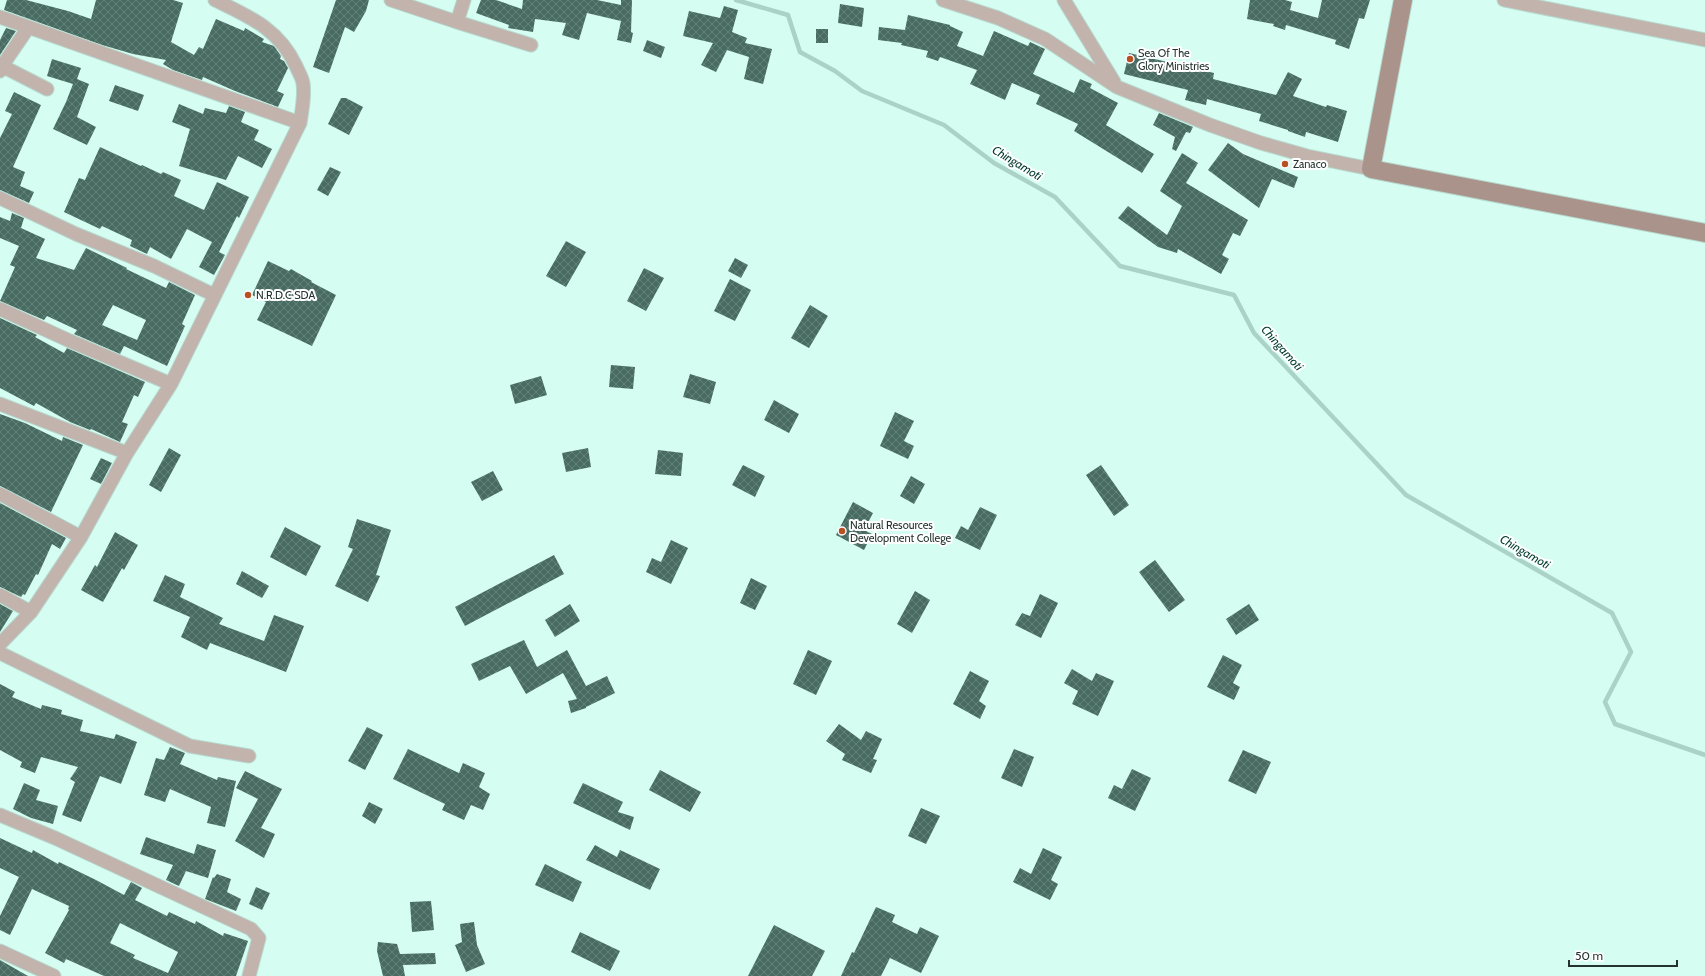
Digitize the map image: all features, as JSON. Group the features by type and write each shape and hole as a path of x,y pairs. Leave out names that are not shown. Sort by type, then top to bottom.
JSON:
{"main road":[{"path":"1404,0 1371,169 1705,233"}],"street":[{"path":"0,644 30,612 81,537 127,453 171,384 300,123 304,96 303,81 292,57 278,37 248,16 215,0"},
{"path":"391,0 531,45"},
{"path":"457,22 464,0"},
{"path":"944,0 998,18 1045,39 1117,87 1210,125 1261,143 1307,156 1371,169"},
{"path":"1064,0 1117,87"},
{"path":"1504,0 1705,40"},
{"path":"0,18 300,123"},
{"path":"28,28 1,68 47,89"},
{"path":"0,198 76,234 154,266 214,295"},
{"path":"0,309 171,384"},
{"path":"0,404 127,453"},
{"path":"0,494 81,537"},
{"path":"0,595 30,612"},
{"path":"0,653 190,746 249,756"},
{"path":"0,815 55,838 251,929 259,938 248,976"},
{"path":"0,951 54,976"}],"building":[{"path":"7,0 26,0 68,11 91,19 96,0 173,0 183,3 171,42 194,55 199,47 203,49 216,19 244,31 245,28 264,39 262,42 274,46 281,56 280,59 284,61 288,68 277,91 284,94 278,107 203,77 202,80 173,70 163,64 166,60 133,54 102,45 4,10"},
{"path":"336,0 369,0 366,11 354,32 345,27 329,73 313,67"},
{"path":"481,0 496,0 522,9 523,0 597,0 621,5 621,0 632,0 631,32 633,33 631,43 617,40 621,21 587,13 579,40 562,35 566,23 535,19 533,32 508,28 509,25 476,13"},
{"path":"1250,0 1285,0 1292,2 1290,10 1318,18 1322,0 1370,0 1364,19 1359,18 1349,49 1335,44 1336,40 1286,25 1285,30 1273,26 1274,24 1247,19"},
{"path":"840,4 864,8 862,27 838,23"},
{"path":"724,6 738,10 732,32 747,38 745,43 772,49 763,84 744,79 749,57 727,50 716,72 701,65 713,43 683,36 689,11 720,18"},
{"path":"908,15 950,25 963,32 957,46 983,56 994,31 1028,46 1030,42 1045,49 1033,74 1074,93 1080,79 1092,84 1090,88 1118,103 1106,125 1154,154 1142,173 1074,131 1078,124 1036,104 1040,95 1012,83 1005,100 970,84 977,70 940,57 938,61 926,57 928,51 901,45 902,43 878,40 879,27 905,30"},
{"path":"6,28 16,31 0,55 0,40"},
{"path":"816,29 828,29 828,43 816,43"},
{"path":"647,40 665,47 661,58 643,51"},
{"path":"1129,53 1214,73 1213,79 1276,95 1288,72 1302,79 1293,96 1326,107 1327,105 1347,111 1338,142 1306,132 1305,137 1259,121 1261,114 1207,99 1206,105 1185,100 1188,90 1124,74"},
{"path":"52,59 81,68 77,79 89,84 77,117 96,127 87,145 53,129 73,84 47,76"},
{"path":"115,85 144,95 138,111 109,101"},
{"path":"14,92 41,105 13,167 25,172 20,186 34,192 29,203 0,190 0,138 12,114 5,111"},
{"path":"341,98 346,98 363,107 349,135 328,124"},
{"path":"179,104 203,114 205,108 226,113 229,106 245,112 241,122 259,130 254,140 272,149 262,168 238,156 226,180 179,166 190,129 172,122"},
{"path":"1159,113 1193,127 1190,133 1186,132 1176,151 1172,149 1175,137 1153,125"},
{"path":"1228,143 1243,154 1298,177 1294,188 1272,179 1259,208 1208,170"},
{"path":"100,147 141,166 142,165 161,174 163,172 181,180 174,196 204,210 217,182 249,197 239,218 237,216 219,252 225,255 214,275 199,267 212,242 187,229 171,259 150,247 147,254 130,246 132,240 102,226 100,229 64,212 79,178 85,180"},
{"path":"1182,153 1198,163 1186,183 1248,220 1240,236 1233,233 1222,255 1229,259 1221,274 1178,249 1177,253 1158,247 1118,218 1128,206 1167,235 1182,206 1160,191"},
{"path":"330,167 341,172 328,196 317,190"},
{"path":"12,213 24,218 21,228 45,239 36,258 74,270 86,248 166,288 169,282 195,295 182,324 185,326 167,366 124,346 120,354 74,334 77,330 47,316 44,320 0,301 15,267 10,265 19,246 0,238 0,217 10,221","holes":["113,305 146,320 137,340 102,325"]},
{"path":"566,241 586,252 566,287 546,276"},
{"path":"735,258 748,265 741,278 728,271"},
{"path":"268,261 289,271 291,269 312,281 311,282 336,295 312,346 257,320 266,302 252,295"},
{"path":"644,268 664,278 646,311 627,301"},
{"path":"730,279 751,290 735,321 714,311"},
{"path":"810,305 828,316 809,348 791,338"},
{"path":"0,318 37,335 35,337 64,353 67,348 145,382 138,397 134,395 122,422 128,424 120,442 91,429 90,430 70,422 36,403 34,406 0,388"},
{"path":"611,365 635,367 633,389 609,387"},
{"path":"690,374 716,382 710,404 683,397"},
{"path":"541,376 547,395 515,404 510,385"},
{"path":"774,400 799,414 789,433 764,420"},
{"path":"895,412 914,421 904,441 914,446 908,459 880,446"},
{"path":"0,414 25,423 62,441 63,437 83,445 51,512 0,486"},
{"path":"169,448 181,455 161,492 149,485"},
{"path":"588,448 591,467 566,472 562,453"},
{"path":"658,450 683,453 681,476 655,474"},
{"path":"101,458 112,463 101,484 90,479"},
{"path":"743,465 765,476 755,497 732,485"},
{"path":"1101,465 1129,505 1114,516 1086,475"},
{"path":"493,471 503,490 482,501 471,482"},
{"path":"911,476 925,484 914,504 900,496"},
{"path":"853,502 873,513 864,530 872,534 864,550 836,535"},
{"path":"0,503 66,538 60,549 52,544 38,575 36,574 25,595 23,594 21,597 0,587"},
{"path":"980,507 997,515 980,550 955,538 961,526 968,530"},
{"path":"357,519 391,530 376,575 380,576 368,602 335,586 353,549 348,547"},
{"path":"285,527 321,546 306,576 270,557"},
{"path":"115,532 138,545 124,570 122,568 103,602 81,590 95,565 97,567"},
{"path":"671,540 688,548 671,584 646,572 652,558 661,562"},
{"path":"554,555 564,574 465,626 455,607"},
{"path":"1155,560 1185,600 1169,612 1139,572"},
{"path":"242,571 269,586 262,598 236,584"},
{"path":"165,575 185,584 180,597 223,618 219,624 264,641 274,615 304,626 286,672 210,643 207,650 181,637 190,617 153,601"},
{"path":"751,578 767,586 755,610 740,603"},
{"path":"915,591 930,600 912,633 897,624"},
{"path":"1040,594 1058,603 1041,638 1015,625 1022,613 1030,616"},
{"path":"0,604 13,611 0,632"},
{"path":"570,604 580,621 555,637 545,620"},
{"path":"1249,604 1259,620 1236,635 1226,619"},
{"path":"524,640 537,667 567,650 586,686 607,676 615,693 586,708 571,713 568,701 577,699 563,673 526,694 510,666 479,681 471,664"},
{"path":"808,650 832,661 816,695 793,684"},
{"path":"1223,655 1242,665 1233,683 1240,687 1234,700 1207,687"},
{"path":"1072,669 1092,681 1096,673 1114,681 1098,716 1072,704 1078,691 1064,683"},
{"path":"970,671 989,681 979,701 986,706 980,719 953,704"},
{"path":"0,684 15,692 12,697 41,709 42,705 62,710 61,714 83,720 80,731 114,739 116,734 137,742 121,784 100,776 81,822 62,815 75,782 70,779 78,767 41,757 35,773 20,767 22,762 0,750"},
{"path":"839,724 861,740 866,731 882,739 873,759 877,760 871,773 842,760 845,754 826,741"},
{"path":"367,727 383,735 365,770 348,761"},
{"path":"170,747 185,753 180,764 217,780 218,777 236,781 225,827 207,823 211,807 170,789 165,802 144,795 156,758 164,760"},
{"path":"408,749 459,773 463,763 485,773 479,787 490,794 483,810 471,805 464,820 442,810 445,804 393,779"},
{"path":"1014,749 1034,757 1022,787 1001,778"},
{"path":"1243,750 1271,762 1256,794 1228,781"},
{"path":"1132,769 1151,778 1135,811 1108,798 1114,785 1122,789"},
{"path":"660,770 701,792 690,812 649,790"},
{"path":"245,771 282,789 261,828 275,834 264,858 235,841 258,799 236,788"},
{"path":"24,783 40,790 36,800 58,806 53,824 31,818 13,809"},
{"path":"583,783 623,802 618,812 634,817 630,830 573,803"},
{"path":"369,802 383,809 375,824 362,816"},
{"path":"921,808 940,816 926,844 908,836"},
{"path":"146,837 194,854 197,844 216,850 208,878 186,871 179,886 166,880 173,865 140,854"},
{"path":"0,838 32,853 33,850 58,864 59,862 124,895 131,882 142,888 135,900 167,916 169,912 195,924 196,921 223,936 224,933 248,941 236,976 104,976 66,959 64,963 45,953 69,910 69,906 32,889 10,935 0,930 0,916 19,877 0,868","holes":["120,923 178,952 168,973 133,958 135,955 110,943"]},
{"path":"595,845 617,857 620,850 660,869 650,890 586,860"},
{"path":"1043,848 1062,857 1051,880 1058,884 1050,900 1013,882 1020,868 1031,874"},
{"path":"545,864 582,882 573,902 535,885"},
{"path":"217,874 231,879 227,892 241,899 236,911 205,899 213,877 214,878"},
{"path":"256,887 270,893 262,910 249,904"},
{"path":"431,901 434,930 412,932 410,902"},
{"path":"876,907 895,915 892,922 917,934 920,927 939,936 921,973 890,958 881,976 841,976"},
{"path":"474,922 477,945 485,964 466,972 455,945 462,942 460,924"},
{"path":"774,925 825,951 812,976 748,976"},
{"path":"580,932 620,951 610,971 571,952"},
{"path":"378,942 397,944 400,954 435,953 436,964 403,965 405,976 383,976 377,951"},
{"path":"0,960 28,976 0,976"}],"waterway":[{"name":"Chingamoti","path":"736,0 788,15 800,52 835,71 862,91 944,125 994,163 1055,197 1120,266 1234,295 1254,333 1406,495 1612,613 1631,652 1605,702 1615,724 1705,755"}],"place":[{"name":"Sea Of The Glory Ministries","path":"1130,59"},
{"name":"Zanaco","path":"1285,164"},
{"name":"N.R.D.C SDA","path":"248,295"},
{"name":"Natural Resources Development College","path":"842,531"}]}
